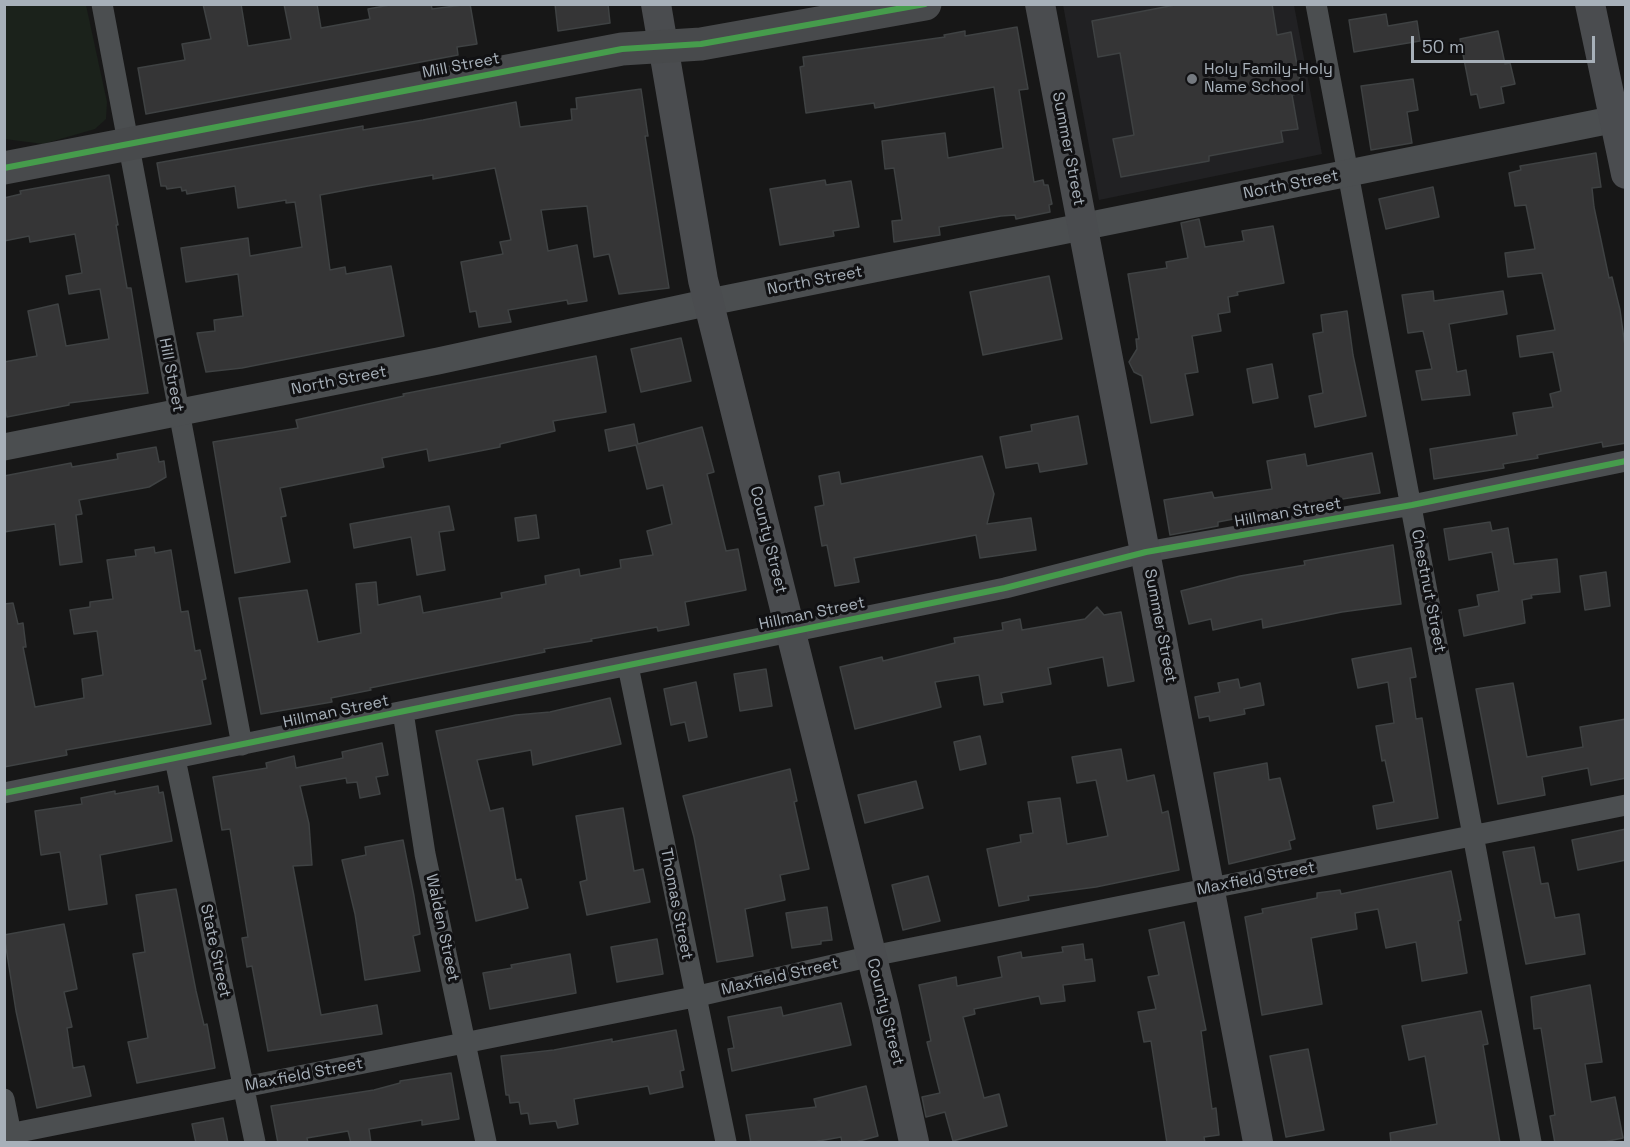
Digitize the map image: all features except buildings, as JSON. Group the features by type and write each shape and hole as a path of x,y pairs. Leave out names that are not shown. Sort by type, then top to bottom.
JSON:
{"main road":[{"name":"County Street","path":"656,4 703,280 872,956 914,1143"},
{"name":"Mill Street","path":"4,168 611,51 701,44 925,4"},
{"name":"Summer Street","path":"1040,4 1258,1143"},
{"path":"1590,4 1621,118 1626,174"}],"street":[{"name":"Hill Street","path":"102,4 242,745"},
{"name":"Chestnut Street","path":"1316,4 1346,174 1412,505 1532,1143"},
{"name":"North Street","path":"4,447 1621,118"},
{"name":"Hillman Street","path":"4,794 1005,588 1146,552 1412,505 1626,461"},
{"name":"Thomas Street","path":"628,666 694,997 726,1143"},
{"name":"Walden Street","path":"403,712 425,855 467,1042 486,1143"},
{"name":"State Street","path":"174,759 255,1143"},
{"name":"Maxfield Street","path":"8,1135 694,997 872,956 1626,805"},
{"path":"4,1099 8,1135"}],"shaded area":[{"path":"5,5 86,5 107,102 106,119 95,129 43,144 5,139"},
{"name":"Holy Family-Holy Name School","path":"1063,5 1294,5 1322,154 1099,200"}],"cycle path":[{"path":"4,168 622,49 701,44 925,4"},
{"path":"4,793 1005,588 1146,552 1412,505 1626,461"}],"place":[{"name":"Holy Family-Holy Name School","path":"1192,79"}]}
